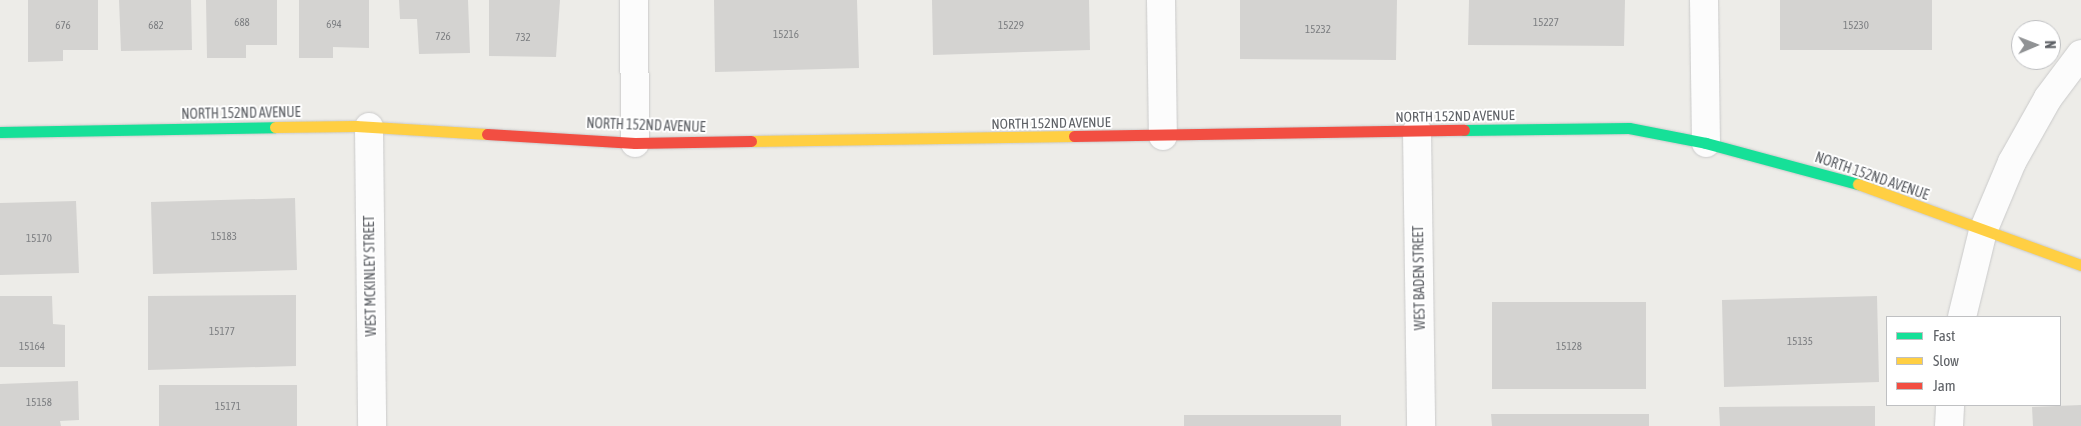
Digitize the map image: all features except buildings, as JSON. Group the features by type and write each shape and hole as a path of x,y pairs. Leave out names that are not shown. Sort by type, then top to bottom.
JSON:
{"street":[{"path":"634,0 635,143"},
{"path":"1162,0 1163,136"},
{"path":"1704,0 1706,143"},
{"path":"1962,316 1983,231 2012,162 2048,98 2081,54"},
{"name":"NORTH 152ND AVENUE","path":"0,132 369,127 635,143 1629,128 1706,143 1848,180 1983,231 2081,265"},
{"name":"WEST MCKINLEY STREET","path":"369,127 372,426"},
{"name":"WEST BADEN STREET","path":"1417,131 1421,426"},
{"path":"1949,426 1950,406"}],"traffic: fast":[{"path":"0,132 275,127"},
{"path":"1464,130 1629,128 1706,143 1858,184"}],"traffic: slow":[{"path":"275,127 356,126 487,134"},
{"path":"751,141 1074,136"},
{"path":"1858,184 2081,265"}],"traffic: jam":[{"path":"1074,136 1464,130"},
{"path":"487,134 635,143 751,141"}]}
